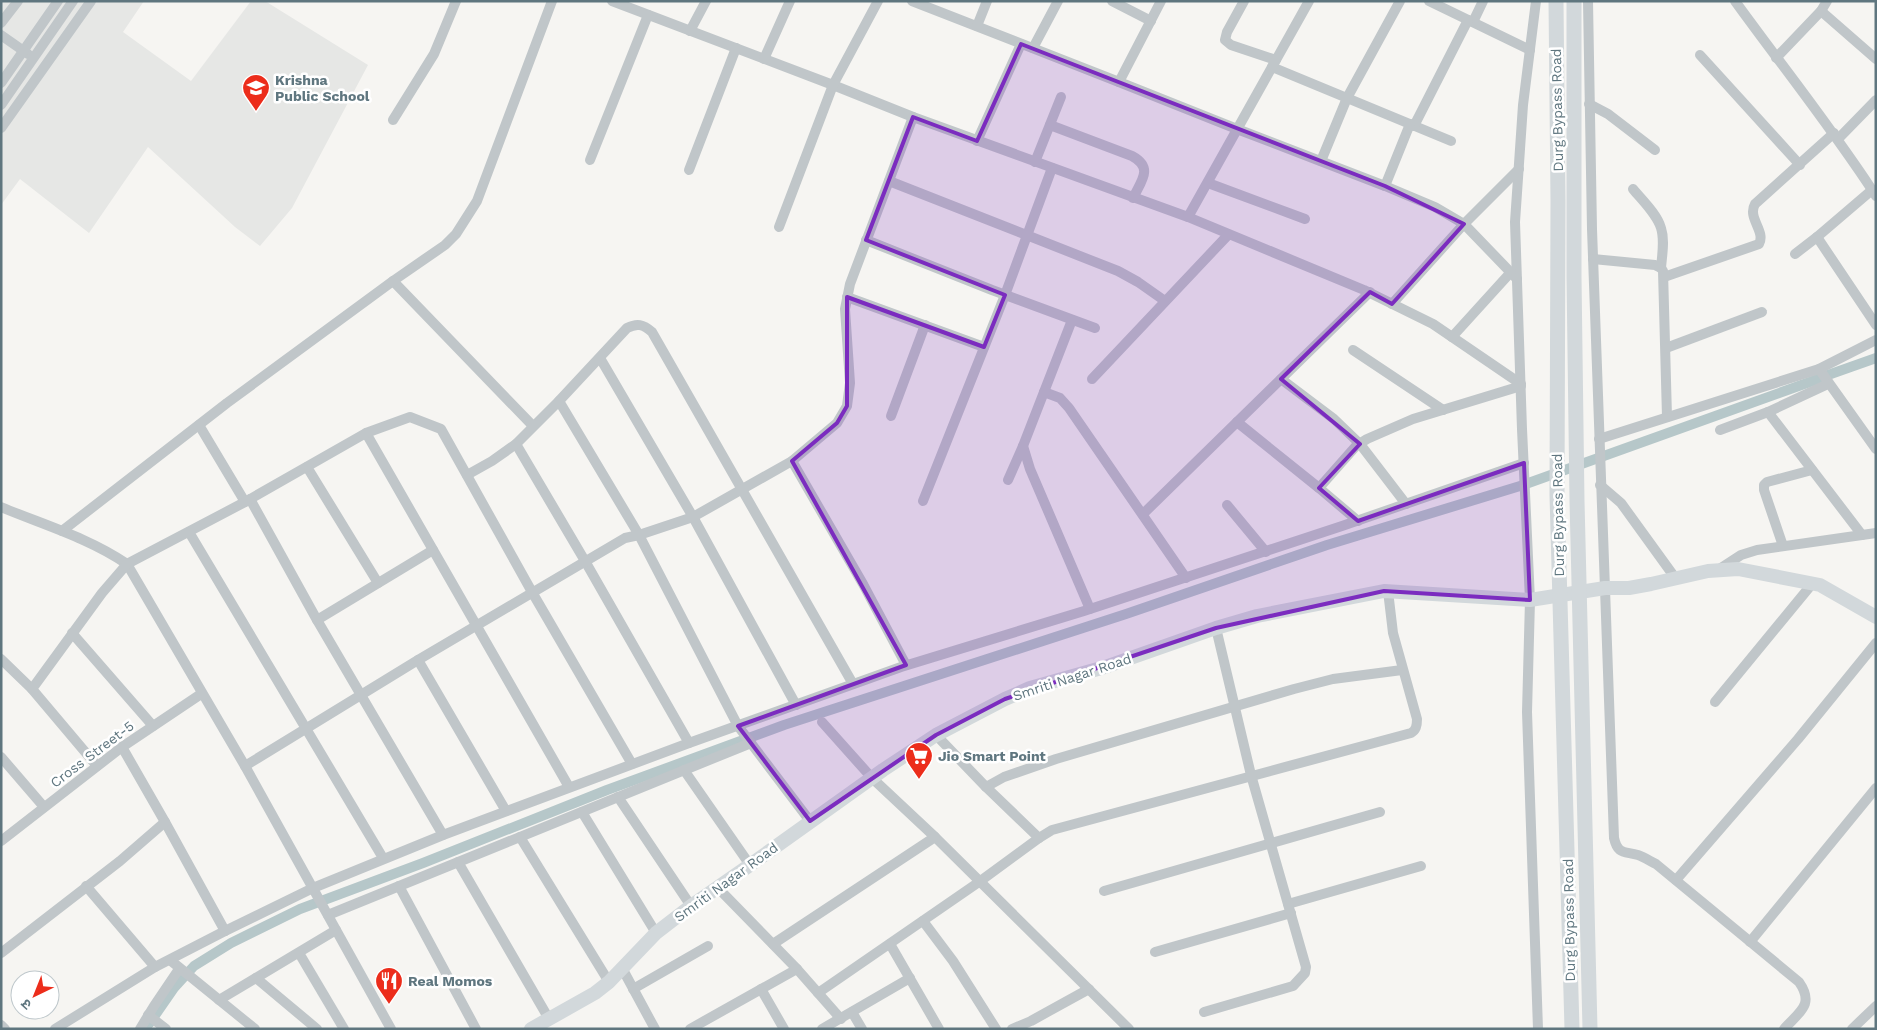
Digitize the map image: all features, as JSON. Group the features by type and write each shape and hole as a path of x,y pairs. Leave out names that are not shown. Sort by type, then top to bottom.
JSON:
{"highway":[{"name":"Durg Bypass Road","path":"1556,1 1558,191 1557,495 1572,1029"},
{"name":"Durg Bypass Road","path":"1574,1 1576,487 1590,1029"}],"main road":[{"name":"Smriti Nagar Road","path":"531,1029 595,993 609,982 656,933 690,906 750,866 810,821 936,734 1030,688 1105,667 1216,628 1257,616 1388,591 1530,600 1605,588 1628,588 1708,571 1738,569 1820,585 1876,617"}],"street":[{"path":"1,22 18,1"},
{"path":"1,105 73,1"},
{"path":"1,128 91,1"},
{"path":"393,120 434,54 456,1"},
{"path":"62,531 199,425 393,281 445,245 456,234 477,201 552,1"},
{"path":"690,31 706,1"},
{"path":"764,58 790,1"},
{"path":"779,227 833,85 878,1"},
{"path":"912,1 1435,207 1464,224 1514,275"},
{"path":"977,26 987,1"},
{"path":"1033,48 1058,1"},
{"path":"1112,1 1151,21"},
{"path":"1119,82 1161,1"},
{"path":"1244,1 1227,32 1225,40 1231,45 1346,98 1451,141"},
{"path":"1188,217 1309,1"},
{"path":"1321,161 1346,98 1400,1"},
{"path":"1429,1 1530,50"},
{"path":"1385,186 1412,125 1483,1"},
{"path":"1536,1 1523,104 1515,222 1514,275 1521,385 1530,600 1527,712 1538,1029"},
{"path":"1588,1 1600,486 1614,838 1619,850 1647,858 1799,982 1805,991 1807,999 1803,1007 1784,1029"},
{"path":"1735,1 1836,136 1874,193 1795,254"},
{"path":"1776,58 1821,11 1826,1"},
{"path":"1,83 56,2"},
{"path":"617,2 913,117 1188,217 1370,292 1433,324 1521,385"},
{"path":"1821,11 1876,59"},
{"path":"590,160 648,15"},
{"path":"1,35 45,66"},
{"path":"977,141 1020,44"},
{"path":"689,170 736,48"},
{"path":"1700,55 1800,166"},
{"path":"1035,162 1061,97"},
{"path":"1663,272 1759,244 1761,238 1754,219 1753,208 1756,204 1876,100"},
{"path":"1590,104 1608,114 1655,150"},
{"path":"245,766 418,660 625,538 693,516 742,490 792,461 837,423 847,406 850,383 845,309 850,284 913,117"},
{"path":"1050,125 1141,161 1145,167 1145,172 1133,198"},
{"path":"923,501 1005,295 1052,168"},
{"path":"1392,304 1464,224 1519,169"},
{"path":"889,181 1118,271 1165,301"},
{"path":"1208,183 1305,219"},
{"path":"1633,189 1662,228 1667,417"},
{"path":"1092,379 1228,235"},
{"path":"1817,237 1876,325"},
{"path":"866,240 1095,328"},
{"path":"1593,259 1655,265 1663,272"},
{"path":"1452,337 1514,275"},
{"path":"393,281 533,426"},
{"path":"1143,514 1370,292"},
{"path":"847,297 984,347"},
{"path":"1666,348 1762,312"},
{"path":"1008,480 1072,320"},
{"path":"467,475 492,461 516,444 627,328 636,324 645,326 652,332 853,684"},
{"path":"891,416 925,325"},
{"path":"1599,439 1819,369 1876,340"},
{"path":"1354,350 1443,410"},
{"path":"600,358 693,516 796,705"},
{"path":"1819,369 1876,449"},
{"path":"1281,379 1334,419 1360,444 1406,504"},
{"path":"1720,430 1768,412 1828,384"},
{"path":"1319,488 1360,444 1413,419 1521,385"},
{"path":"1044,392 1060,398 1070,408 1186,578"},
{"path":"559,401 639,535 738,726 810,821"},
{"path":"1768,412 1862,535"},
{"path":"32,690 102,593 127,564 248,500 366,433 410,417 441,429 532,592 632,764"},
{"path":"1236,422 1358,521"},
{"path":"199,425 248,500 443,835"},
{"path":"366,433 569,788"},
{"path":"516,444 689,743"},
{"path":"1023,446 1030,469 1090,609"},
{"path":"792,461 863,584 906,665"},
{"path":"55,1029 155,967 313,888 383,858 632,764 906,665 1090,609 1266,552 1524,463"},
{"path":"307,467 378,583"},
{"path":"1783,546 1764,485 1768,482 1812,470"},
{"path":"1600,486 1621,503 1676,579"},
{"path":"1227,505 1266,552"},
{"path":"1,508 62,531 112,554 127,564 201,694 245,766 392,1029"},
{"path":"189,532 383,858"},
{"path":"1718,570 1749,552 1876,533"},
{"path":"317,620 433,550"},
{"path":"1715,702 1812,584"},
{"path":"818,993 1052,830 1415,731 1417,726 1416,719 1393,633 1388,591"},
{"path":"1204,1012 1294,986 1305,973 1306,967 1251,776 1216,628"},
{"path":"72,633 154,726"},
{"path":"1676,880 1798,739 1876,643"},
{"path":"1,659 32,690 97,766"},
{"path":"418,660 506,811"},
{"path":"986,786 1004,777 1056,759 1333,679 1402,670"},
{"name":"Cross Street-5","path":"1,841 122,747 201,694"},
{"path":"822,722 872,778 935,837 1129,1029"},
{"path":"936,734 1039,838"},
{"path":"328,915 751,743"},
{"path":"122,747 225,931"},
{"path":"1,757 44,807"},
{"path":"684,770 750,866"},
{"path":"1750,942 1876,788"},
{"path":"618,797 690,906"},
{"path":"582,812 656,933"},
{"path":"1104,891 1271,845 1380,812"},
{"path":"1,953 120,861 165,822"},
{"path":"520,837 609,982"},
{"path":"773,944 935,837"},
{"path":"458,862 549,1019"},
{"path":"1155,952 1421,866"},
{"path":"86,886 155,967"},
{"path":"399,886 476,1029"},
{"path":"718,888 797,969 841,1019"},
{"path":"923,921 953,961 996,1029"},
{"path":"219,1000 336,930"},
{"path":"890,944 939,1029"},
{"path":"633,989 708,946"},
{"path":"299,953 344,1029"},
{"path":"170,960 255,1029"},
{"path":"622,968 655,1029"},
{"path":"140,1029 179,969"},
{"path":"690,1029 797,969"},
{"path":"256,978 317,1029"},
{"path":"822,1029 910,978"},
{"path":"761,989 784,1029"},
{"path":"1012,1029 1089,989"},
{"path":"1852,1029 1876,1006"},
{"path":"852,1012 862,1029"},
{"path":"148,1015 166,1029"},
{"path":"1,1025 5,1029"}],"highlighted area":[{"path":"1021,44 1385,186 1464,224 1392,304 1370,292 1281,379 1360,444 1319,488 1358,521 1524,463 1530,600 1384,591 1216,628 1005,699 936,735 810,821 738,726 906,665 792,461 837,423 847,406 847,297 984,347 1005,295 866,240 913,117 977,141"}],"shaded area":[{"path":"1,1 144,1 123,32 191,81 251,1 265,1 368,65 292,208 260,246 235,227 148,147 89,233 20,179 1,205"}],"waterway":[{"path":"1828,375 1876,358"},
{"path":"149,1024 174,988 194,966 231,943 300,909 423,863 607,790 784,725 1126,614 1327,545 1520,486 1821,378"}],"place":[{"name":"Krishna Public School","path":"256,112"},
{"name":"Jio Smart Point","path":"919,780"},
{"name":"Real Momos","path":"389,1005"}]}
